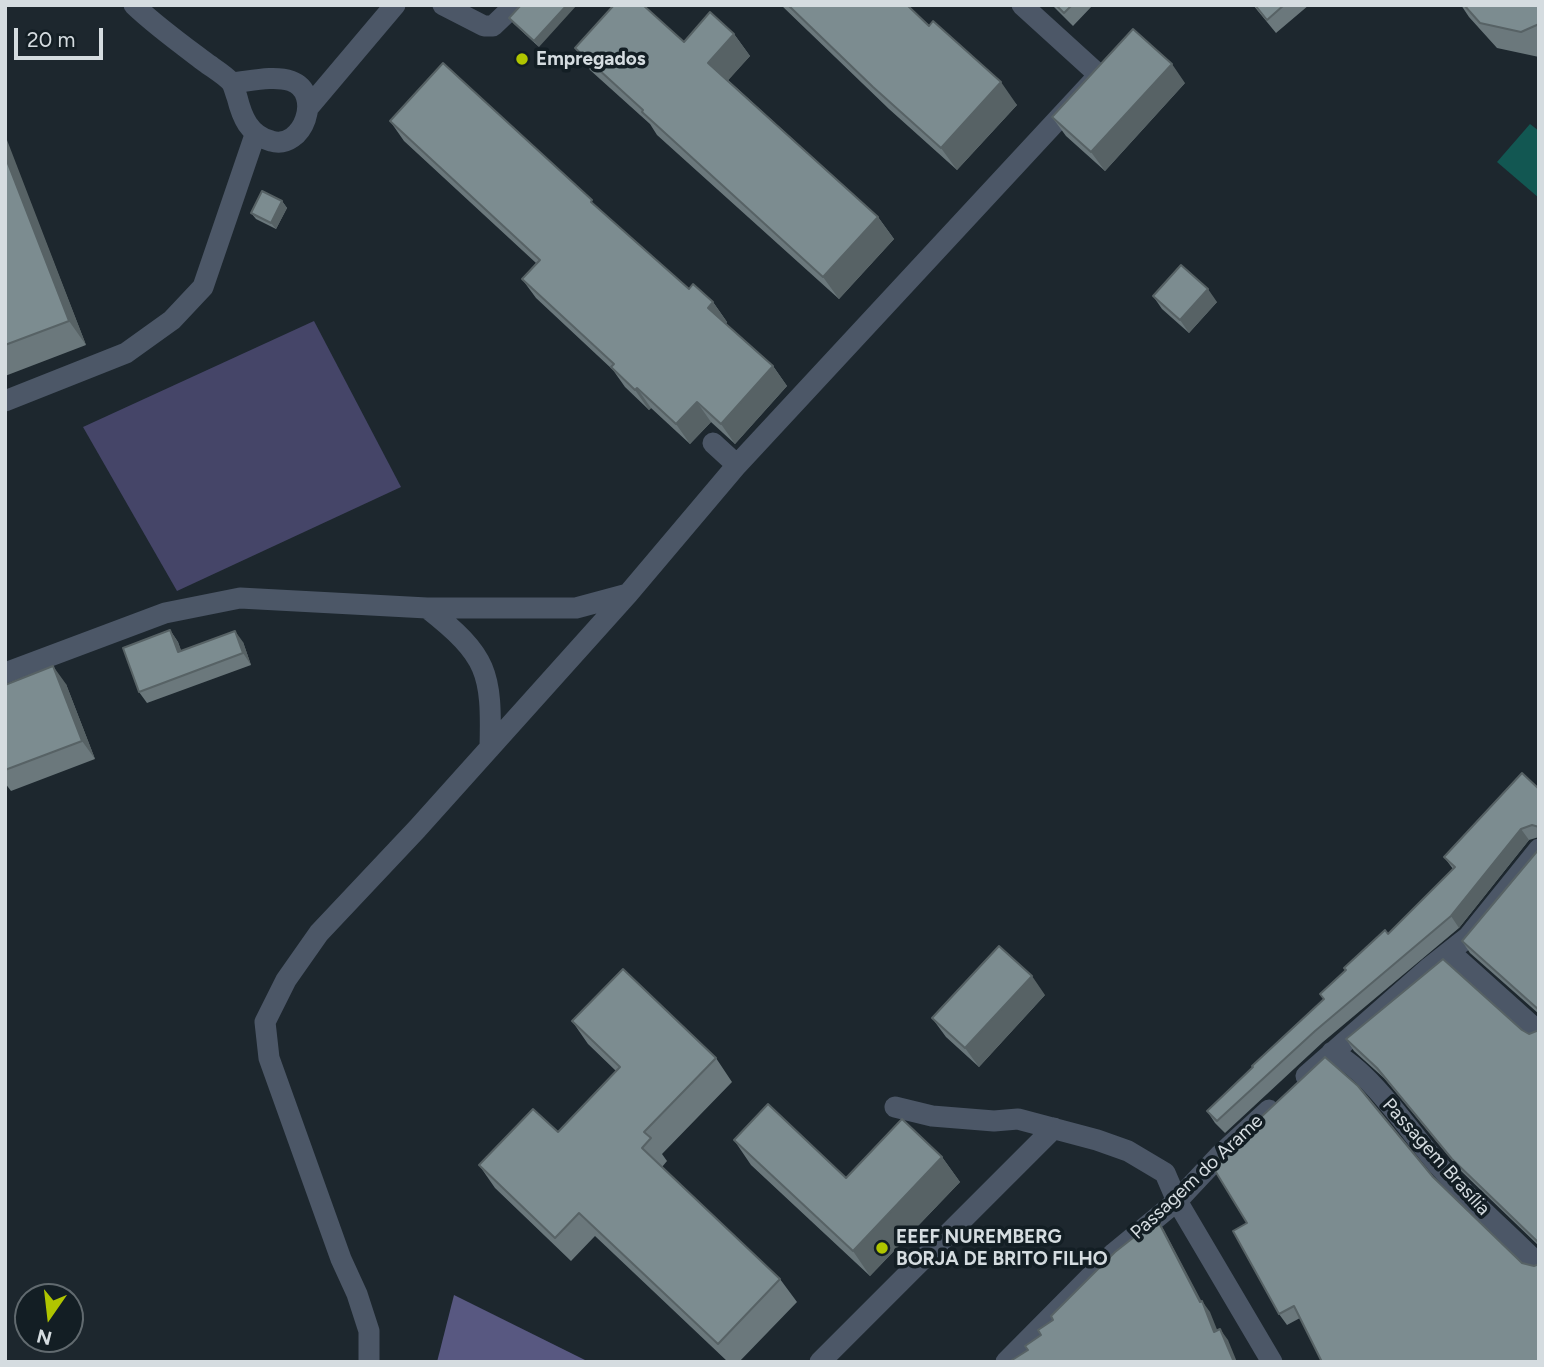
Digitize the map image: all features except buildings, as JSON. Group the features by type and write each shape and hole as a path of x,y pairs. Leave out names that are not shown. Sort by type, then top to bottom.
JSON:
{"street":[{"path":"134,5 233,83 242,116 255,135 283,143 304,125 308,108 305,91 293,82 274,79 233,83"},
{"path":"308,108 395,5"},
{"path":"443,5 484,26 492,26 515,5"},
{"path":"369,1362 369,1331 269,1058 265,1022 286,980 319,933 628,594 737,465 1099,75 1022,5"},
{"path":"5,401 126,353 180,312 203,287 255,135"},
{"path":"713,443 737,465"},
{"path":"5,673 165,613 240,598 427,608 576,608 628,594"},
{"path":"427,608 461,634 482,663 491,702 490,748"},
{"name":"Passagem do Arame","path":"1006,1362 1114,1253 1177,1200 1220,1155 1332,1052 1468,937 1539,849"},
{"path":"1430,967 1452,954 1539,1032"},
{"name":"Passagem Brasília","path":"1332,1052 1346,1059 1441,1168 1539,1265"},
{"path":"895,1107 932,1116 994,1121 1018,1119 1128,1151 1165,1173 1177,1200 1272,1362"},
{"path":"820,1362 1054,1128"}],"shaded area":[{"path":"1530,124 1539,131 1539,198 1497,162"},
{"path":"314,321 401,487 177,591 83,427"},
{"path":"454,1295 589,1362 437,1362"}],"place":[{"name":"Empregados","path":"522,59"},
{"name":"EEEF NUREMBERG BORJA DE BRITO FILHO","path":"882,1248"}]}
